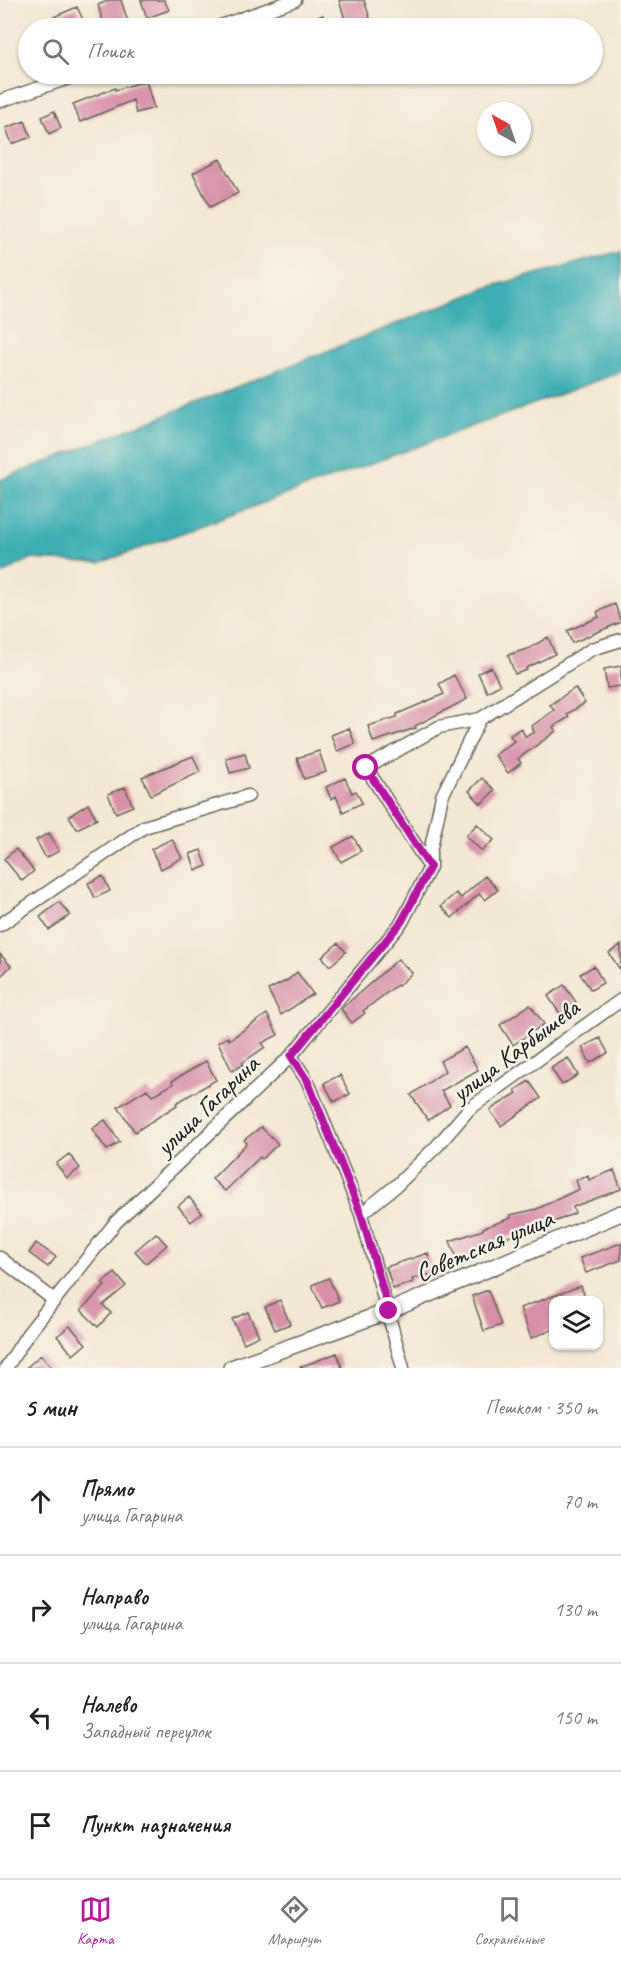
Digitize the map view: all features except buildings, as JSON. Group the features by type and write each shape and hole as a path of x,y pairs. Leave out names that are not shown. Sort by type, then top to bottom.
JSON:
{"street":[{"path":"244,18 295,0"},
{"path":"0,101 51,84"},
{"path":"430,867 366,768 439,728 480,719 592,649 621,640"},
{"name":"улица Гагарина","path":"6,1368 27,1335 116,1222 291,1056 402,921 430,867 430,852 442,796 480,719"},
{"path":"0,925 144,827 248,796"},
{"name":"улица Карбышева","path":"361,1214 414,1169 469,1109 621,1000"},
{"path":"291,1056 308,1082 361,1214 403,1368"},
{"name":"Советская улица","path":"231,1368 389,1311 621,1213"},
{"path":"0,1258 54,1300"}],"water":[{"path":"621,251 621,372 100,563 30,559 0,575 0,480 492,286"}],"route":[{"path":"366,768 430,867 402,921 291,1056 308,1082 361,1214 389,1311"}]}
